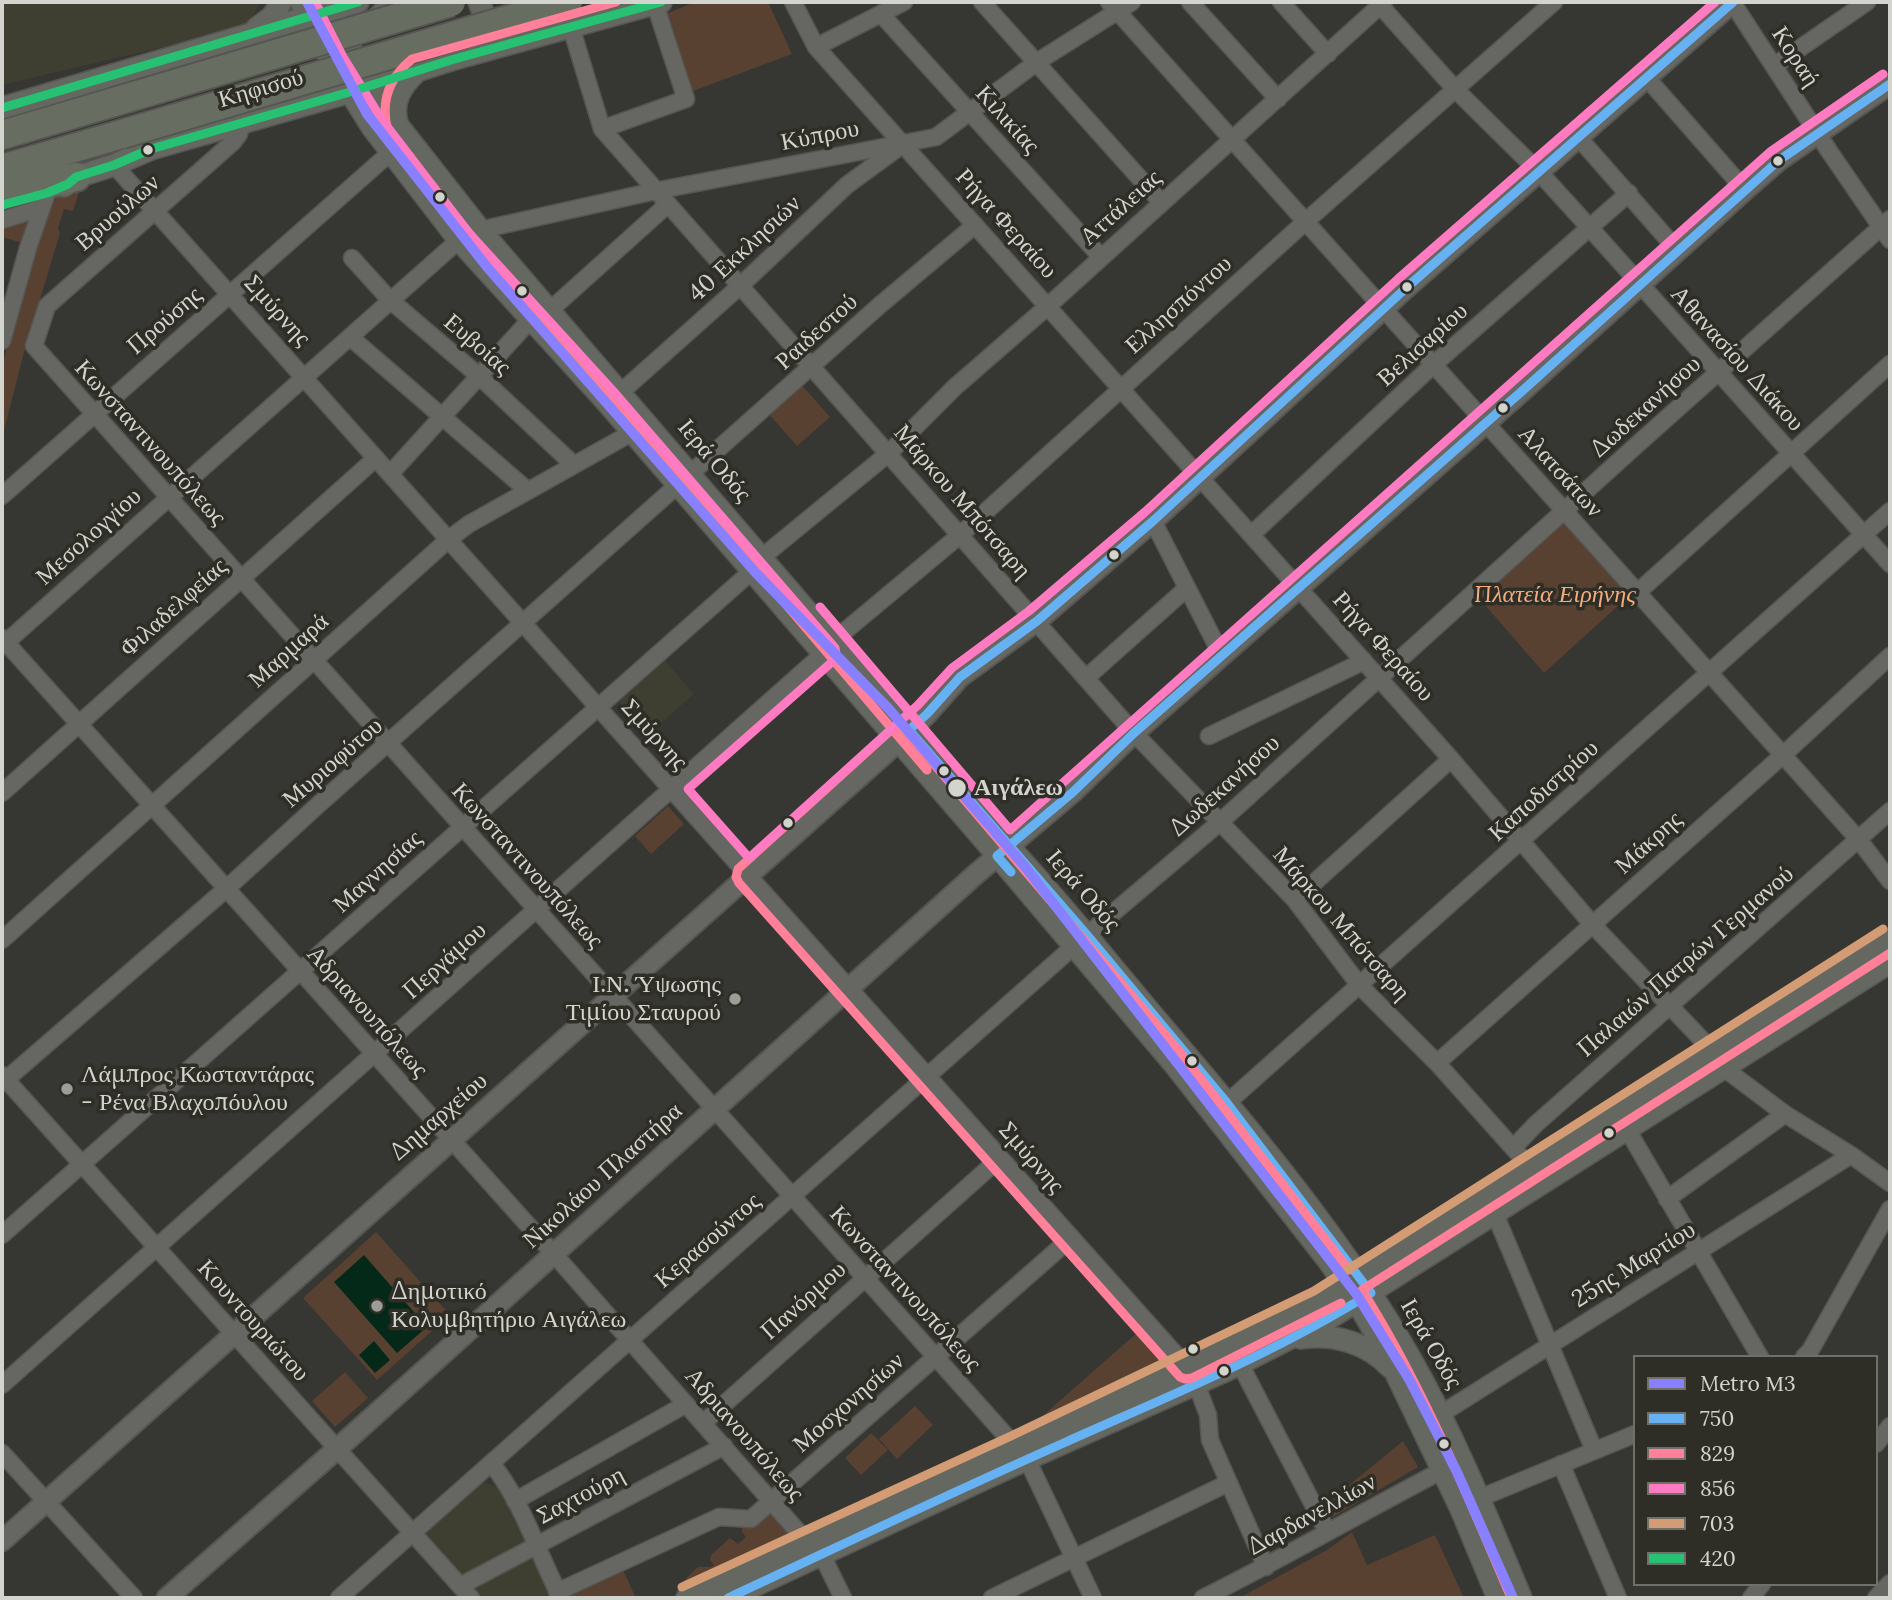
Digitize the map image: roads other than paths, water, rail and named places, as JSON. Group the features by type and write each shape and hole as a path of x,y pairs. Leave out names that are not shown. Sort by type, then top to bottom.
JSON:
{"highway":[{"path":"2,135 452,2"},
{"path":"2,169 570,15"},
{"path":"2,195 76,177"}],"main road":[{"path":"231,40 266,22 281,2"},
{"path":"2,108 231,40 305,9 358,2"},
{"path":"350,92 349,73 354,55 372,23 392,2"},
{"path":"479,2 483,16 496,31 514,39 535,38"},
{"name":"Κηφισού","path":"2,205 44,200 76,177 151,149 535,38 570,15 658,3"},
{"path":"265,116 308,81 324,47 331,6"},
{"name":"Ιερά Οδός","path":"331,6 354,55 398,127 480,230 540,315 633,432 685,480"},
{"name":"Ιερά Οδός","path":"305,9 324,47 372,127 459,240 621,392 685,480 757,565 1003,851 1227,1103 1359,1290 1441,1414 1521,1598"},
{"path":"231,40 284,35 305,38 324,47 391,67 428,67"},
{"path":"398,127 395,115 397,96 403,86 428,67"},
{"path":"302,105 331,105 349,110 372,127"},
{"path":"687,1598 815,1549 1191,1375 1320,1302 1359,1290 1495,1214 1627,1129 1718,1059 1890,939"},
{"name":"Ιερά Οδός","path":"1081,940 1328,1260 1359,1290 1394,1373 1443,1470 1498,1598"},
{"path":"1273,1348 1531,1168 1890,963"},
{"path":"1191,1375 1240,1364 1294,1339 1310,1336 1342,1339 1377,1356 1394,1373"},
{"path":"728,1598 815,1549"}],"street":[{"name":"Ρήγα Φεραίου","path":"793,2 817,47 1451,758 1592,924 1718,1059 1784,1114 1851,1155 1890,1183"},
{"path":"817,47 904,2"},
{"path":"982,2 1161,202"},
{"name":"Κύπρου","path":"480,230 656,191 936,137 1113,7 1132,2"},
{"path":"1191,2 1278,99"},
{"path":"1281,2 1328,54"},
{"name":"Ελλησπόντου","path":"828,647 960,535 1305,222 1554,2"},
{"name":"Κοραή","path":"1732,2 1817,134 1885,222 1890,240"},
{"name":"Δημαρχείου","path":"2,1541 904,735 966,671 1037,621 1153,521 1383,309 1732,2"},
{"path":"1774,66 1867,2"},
{"path":"603,129 685,99 658,3"},
{"name":"Αττάλειας","path":"757,565 889,453 955,387 1328,54 1380,3"},
{"name":"Αθανασίου Διάκου","path":"1380,3 1455,89 1539,172 1590,228 1890,565"},
{"name":"Αλατσάτων","path":"1113,7 1566,510 1859,840 1890,881"},
{"name":"Μάρκου Μπότσαρη","path":"570,15 603,129 667,205 1134,733 1295,900 1360,986 1437,1063 1531,1168"},
{"name":"Κιλικίας","path":"881,15 1100,256"},
{"path":"1646,77 1745,190"},
{"name":"Νικολάου Πλαστήρα","path":"167,1598 1778,161 1890,84"},
{"name":"Βρυούλων","path":"34,346 47,306 233,142 239,135 242,122"},
{"path":"1578,137 1678,251"},
{"name":"40 Εκκλησιών","path":"621,392 740,286 847,185 904,143"},
{"name":"Προύσης","path":"2,496 391,152"},
{"path":"834,156 847,185"},
{"name":"Σμύρνης","path":"114,164 851,988 1191,1375 1208,1415 1210,1440 1266,1567"},
{"name":"Βελισαρίου","path":"1251,536 1433,365 1629,193"},
{"path":"630,198 648,222"},
{"path":"2,220 44,200"},
{"path":"2,341 44,200"},
{"path":"390,474 441,416 540,315 667,205"},
{"name":"Δωδεκανήσου","path":"1081,940 1219,823 1885,222"},
{"name":"Ραιδεστού","path":"685,480 880,305 975,225"},
{"name":"Μεσολογγίου","path":"3,642 459,240"},
{"name":"Ευβοίας","path":"352,258 390,300 479,376 573,465"},
{"path":"350,337 527,490"},
{"name":"Κωνσταντινουπόλεως","path":"34,346 1021,1453 1093,1598"},
{"path":"1638,592 1890,364"},
{"name":"Μαρμαρά","path":"2,940 449,539 469,523 633,432"},
{"name":"Φιλαδελφείας","path":"2,793 376,458"},
{"name":"Μυριοφύτου","path":"3,1079 226,889 685,480"},
{"name":"Καποδιστρίου","path":"1227,1103 1890,511"},
{"path":"1153,521 1222,656"},
{"name":"Μαγνησίας","path":"2,1235 757,565"},
{"path":"1087,677 1187,588"},
{"name":"Αδριανουπόλεως","path":"3,642 375,1054 815,1549 844,1598"},
{"name":"Περγάμου","path":"2,1385 536,911 828,647"},
{"name":"Μάκρης","path":"1437,1063 1783,755 1890,656"},
{"path":"1209,736 1364,662"},
{"path":"1295,900 1451,758"},
{"name":"Παλαιών Πατρών Γερμανού","path":"1513,1148 1536,1124 1890,811"},
{"name":"Κερασούντος","path":"339,1598 1081,940"},
{"name":"Κουντουριώτου","path":"3,1079 465,1592"},
{"path":"1667,1199 1784,1114"},
{"path":"1627,1129 1759,1355"},
{"name":"25ης Μαρτίου","path":"1441,1414 1851,1155"},
{"name":"Πανόρμου","path":"703,1423 1000,1158"},
{"path":"1806,1355 1890,1209"},
{"path":"1495,1214 1594,1450"},
{"name":"Μοσχονησίων","path":"559,1595 719,1517 751,1519 1071,1238"},
{"path":"1240,1364 1327,1531"},
{"path":"515,1501 686,1404"},
{"path":"1878,1441 1890,1426"},
{"path":"1479,1498 1633,1435"},
{"name":"Σαχτούρη","path":"465,1592 536,1546 724,1446"},
{"path":"2,1453 134,1598"},
{"path":"492,1464 515,1501 559,1595"},
{"path":"1561,1464 1618,1598"},
{"name":"Δαρδανελλίων","path":"1203,1598 1266,1567 1327,1531 1443,1470"},
{"path":"992,1598 1228,1483"},
{"path":"1876,1598 1890,1583"}],"metro line":[{"name":"Μ3","path":"307,2 367,114 487,267 756,573 888,708 1026,868 1357,1295 1409,1379 1457,1472 1513,1598"}],"place":[{"name":"Αιγάλεω","path":"957,788"},
{"name":"Ι.Ν. Ύψωσης Τιμίου Σταυρού","path":"735,999"},
{"name":"Λάμπρος Κωσταντάρας - Ρένα Βλαχοπόυλου","path":"67,1089"},
{"name":"Δημοτικό Κολυμβητήριο Αιγάλεω","path":"377,1306"}],"park label":[{"name":"Πλατεία Ειρήνης","path":"1555,595"}]}
